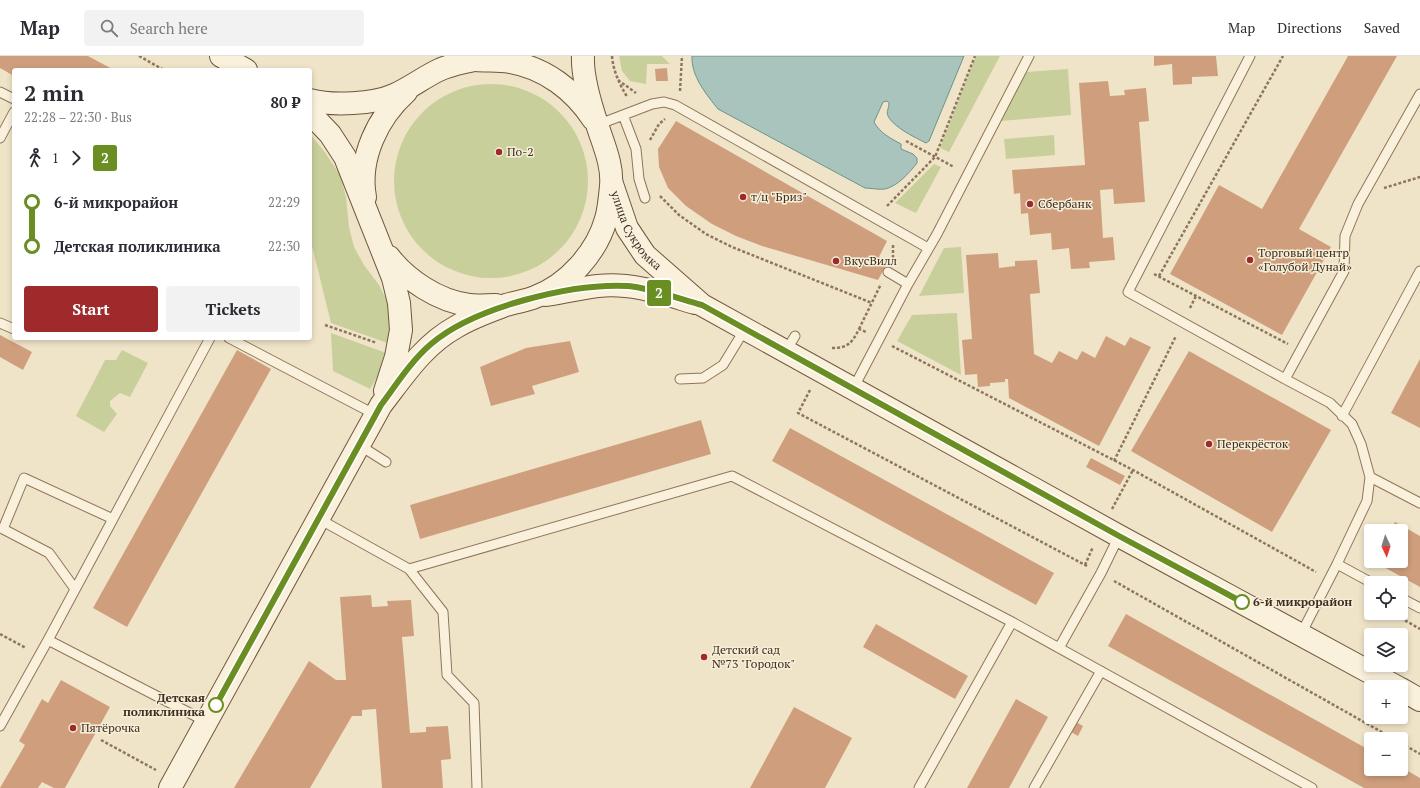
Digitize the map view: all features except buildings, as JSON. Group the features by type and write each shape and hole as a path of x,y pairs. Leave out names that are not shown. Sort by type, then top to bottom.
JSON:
{"main road":[{"path":"170,788 378,410 412,365 430,344 456,327 506,305 536,297 557,285 580,266 594,246 606,219 612,184 609,156 597,124 589,94 583,56"},
{"path":"312,100 336,104 364,103 394,95 441,69 481,58 510,62 539,70 560,83 584,105 597,124"},
{"path":"370,220 364,193 365,169 369,148 379,124 395,101 417,81"},
{"path":"312,115 330,134 345,157 394,278 399,303 401,330 396,357 378,410"},
{"name":"улица Сукромка","path":"612,184 627,228 645,255 702,305"},
{"path":"382,248 396,266 414,282 441,297 468,305 506,305"},
{"name":"улица Сукромка","path":"536,297 599,286 630,286 658,292 702,305 745,328 791,344 853,389 1384,680"},
{"path":"1408,693 1420,700"}],"lane":[{"path":"853,389 1030,56"},
{"path":"1250,56 1128,292 1330,403 1352,424 1361,444 1370,477 1367,501 1338,564 1301,634"},
{"path":"0,92 12,98"},
{"path":"1285,379 1344,271 1345,236 1358,204 1420,94"},
{"path":"597,124 652,104 664,102 675,105 928,248"},
{"path":"623,115 636,149 639,179 645,198"},
{"path":"0,138 12,116"},
{"path":"1342,416 1420,271"},
{"path":"888,272 908,284"},
{"path":"0,323 12,328"},
{"path":"680,378 703,378 723,365 745,328"},
{"path":"0,726 76,589 209,340"},
{"path":"232,340 378,410"},
{"path":"359,445 386,462"},
{"path":"409,569 732,476 1012,622 1312,788"},
{"path":"1370,477 1420,503"},
{"path":"76,589 49,553 3,529 24,478 113,519"},
{"path":"318,519 409,569 443,612 447,675 474,703 477,788"},
{"path":"1059,648 1101,573 1119,536"},
{"path":"1338,564 1364,579"},
{"path":"1408,602 1420,608"},
{"path":"919,788 1012,622"},
{"path":"48,640 207,722"},
{"path":"1034,788 1101,671"}],"path":[{"path":"139,56 160,68"},
{"path":"679,94 682,56"},
{"path":"887,206 935,157 975,56"},
{"path":"1159,276 1283,56"},
{"path":"906,141 955,167"},
{"path":"1362,196 1420,177"},
{"path":"658,194 678,215 706,234 732,247 872,303 854,339 848,345 841,348 832,348"},
{"path":"1141,267 1301,351"},
{"path":"1114,461 1196,296"},
{"path":"325,325 381,345"},
{"path":"859,329 1133,470 1329,579"},
{"path":"811,388 798,413 1085,564 1382,732"},
{"path":"1112,509 1133,470"},
{"path":"1085,564 1096,542"},
{"path":"1405,620 1420,628"},
{"path":"0,634 40,655"},
{"path":"101,740 157,770"},
{"path":"1408,747 1420,754"}],"green space":[{"path":"619,56 662,56 670,64 647,64 646,84 630,81 622,71"},
{"path":"976,56 1000,56 949,152 940,148"},
{"path":"1068,69 1071,115 1001,121 1026,72"},
{"path":"491,84 519,88 537,96 552,106 566,120 576,135 584,153 588,181 584,209 576,227 566,242 552,256 537,266 519,274 491,278 463,274 445,266 430,256 416,242 406,227 398,209 394,181 398,153 406,135 416,120 430,106 445,96 463,88"},
{"path":"1054,135 1055,155 1006,159 1004,139"},
{"path":"312,136 340,175 346,197 349,227 354,247 364,265 379,285 389,305 393,345 331,323 312,246"},
{"path":"934,164 941,167 916,213 895,203"},
{"path":"961,247 964,293 919,296 944,248"},
{"path":"957,313 961,375 897,341 912,315"},
{"path":"331,333 389,354 384,366 370,389 333,371"},
{"path":"122,350 148,363 130,397 120,393 110,401 110,406 117,414 104,432 76,416 105,360 116,360"}],"water":[{"path":"692,56 964,56 929,141 926,143 905,132 895,124 887,114 889,103 887,101 883,102 874,122 876,126 882,132 901,144 901,149 913,154 917,158 917,163 899,182 885,189 880,189 865,188 718,109 704,91 697,78 692,63"}],"bus line":[{"name":"2","path":"216,705 381,405 430,344 456,327 506,305 536,297 599,286 630,286 658,292 702,305 1119,536 1242,602"}],"place":[{"name":"По-2","path":"499,152"},
{"name":"т/ц \"Бриз\"","path":"743,197"},
{"name":"Сбербанк","path":"1030,204"},
{"name":"Торговый центр «Голубой Дунай»","path":"1250,260"},
{"name":"ВкусВилл","path":"836,261"},
{"name":"Перекрёсток","path":"1209,444"},
{"name":"6-й микрорайон","path":"1242,602"},
{"name":"Детский сад №73 \"Городок\"","path":"704,657"},
{"name":"Детская поликлиника","path":"216,705"},
{"name":"Пятёрочка","path":"73,728"}]}
